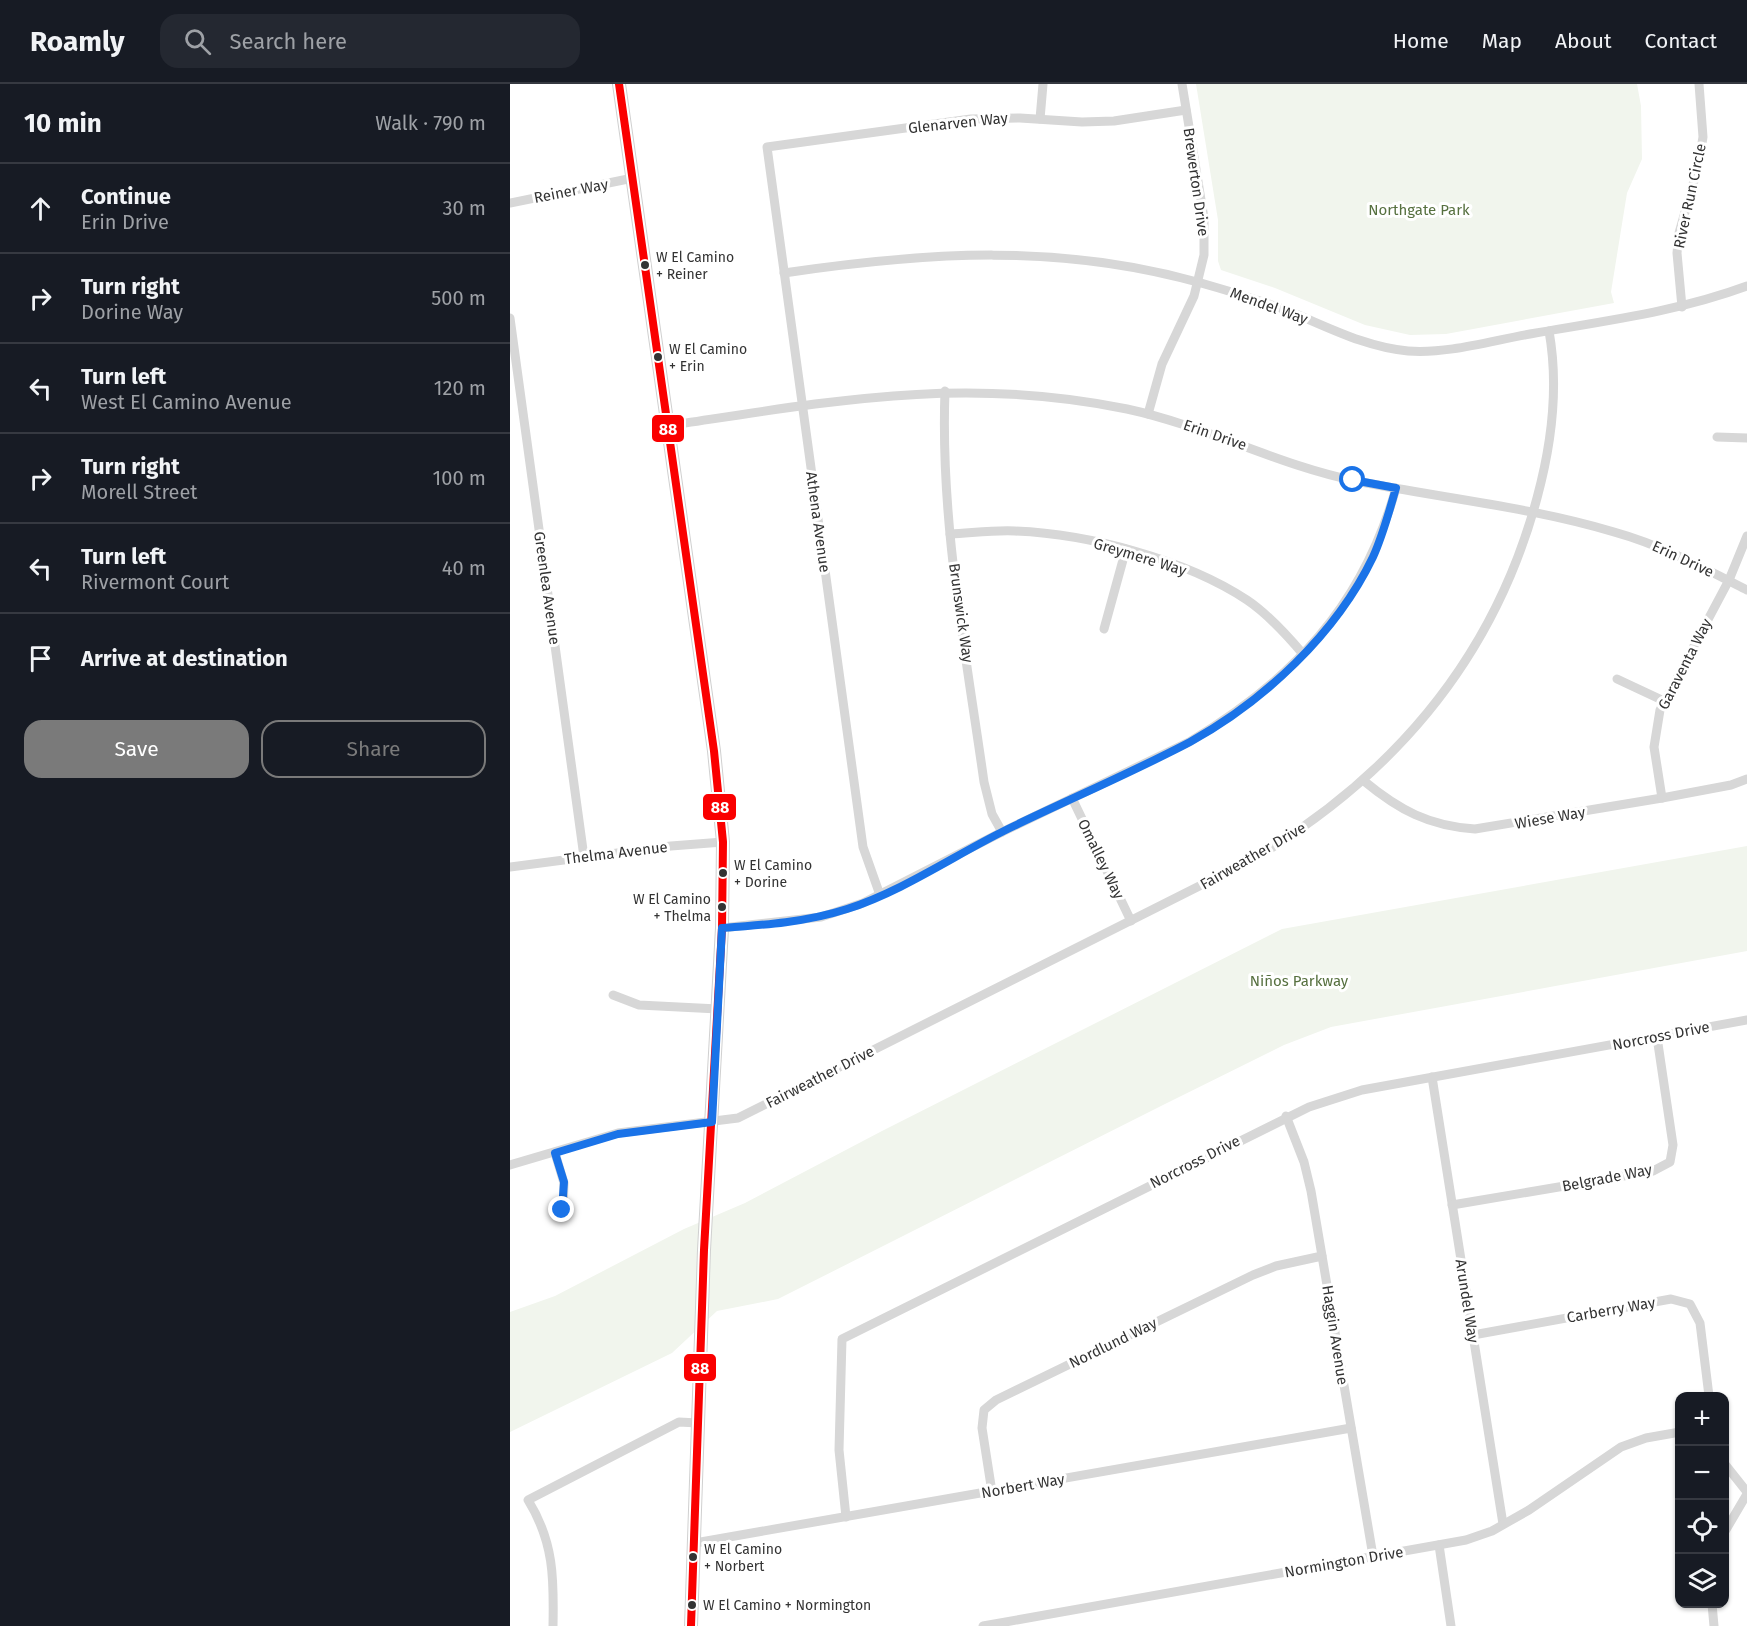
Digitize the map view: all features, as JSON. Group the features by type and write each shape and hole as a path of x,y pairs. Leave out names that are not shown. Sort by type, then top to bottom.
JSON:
{"main road":[{"path":"619,84 714,751 723,842 722,928 690,1626"}],"street":[{"path":"1040,119 1043,84"},
{"name":"Brewerton Drive","path":"1148,414 1162,363 1187,313 1199,282 1204,255 1204,218 1182,84"},
{"name":"River Run Circle","path":"1682,307 1677,253 1679,233 1698,167 1703,137 1699,84"},
{"name":"Glenarven Way","path":"767,147 971,119 1114,121 1186,110"},
{"name":"Athena Avenue","path":"767,147 863,847 880,895"},
{"name":"Reiner Way","path":"510,203 633,178"},
{"name":"Mendel Way","path":"784,273 902,257 1022,255 1082,260 1199,282 1285,310 1350,337 1388,348 1419,351 1449,349 1682,307 1747,286"},
{"name":"Greenlea Avenue","path":"510,318 584,857"},
{"name":"Fairweather Drive","path":"510,1165 627,1132 738,1118 1264,853 1323,814 1364,782 1419,725 1461,668 1500,598 1533,513 1548,444 1555,375 1549,331"},
{"name":"Erin Drive","path":"666,426 860,397 945,391 1043,396 1148,414 1225,437 1325,474 1533,513 1614,532 1650,544 1747,590"},
{"name":"Brunswick Way","path":"945,391 943,446 950,534 984,782 992,814 1002,832"},
{"path":"1717,437 1747,438"},
{"path":"722,928 821,917 880,895 1002,832 1189,742 1217,725 1258,696 1303,654 1325,629 1359,583 1384,531 1396,488"},
{"name":"Greymere Way","path":"950,534 991,531 1038,533 1126,549 1170,564 1231,590 1262,611 1303,654"},
{"name":"Garaventa Way","path":"1662,798 1654,747 1655,728 1664,701 1729,580 1747,536"},
{"path":"1104,629 1126,549"},
{"path":"1617,679 1664,701"},
{"name":"Wiese Way","path":"1364,782 1388,801 1414,816 1451,827 1474,829 1662,798 1731,785 1747,779"},
{"name":"Omalley Way","path":"1072,798 1131,921"},
{"name":"Thelma Avenue","path":"510,867 723,842"},
{"path":"613,994 639,1005 718,1009"},
{"name":"Norcross Drive","path":"846,1517 839,1449 842,1339 1286,1116 1353,1093 1747,1020"},
{"name":"Belgrade Way","path":"1452,1205 1653,1172 1671,1162 1672,1145 1657,1037"},
{"name":"Arundel Way","path":"1432,1077 1503,1524"},
{"name":"Haggin Avenue","path":"1286,1116 1307,1172 1373,1556"},
{"path":"555,1153 564,1182 562,1210"},
{"name":"Nordlund Way","path":"992,1492 982,1428 984,1410 996,1400 1253,1275 1276,1266 1322,1256"},
{"name":"Carberry Way","path":"1473,1335 1671,1299 1690,1304 1700,1323 1709,1392"},
{"path":"553,1626 554,1574 550,1553 543,1527 528,1500 679,1422 698,1423"},
{"name":"Norbert Way","path":"695,1543 1351,1428"},
{"name":"Normington Drive","path":"983,1626 1466,1540 1529,1510 1621,1447 1646,1438 1675,1433"},
{"path":"1729,1468 1747,1493 1729,1526"},
{"path":"1439,1545 1451,1626"},
{"path":"1712,1608 1714,1626"}],"green space":[{"name":"Northgate Park","path":"1196,84 1637,84 1641,106 1642,159 1627,193 1611,292 1614,303 1446,334 1410,335 1365,325 1275,288 1221,270 1218,261 1218,220"},
{"name":"Niños Parkway","path":"1747,846 1747,951 1331,1027 1284,1045 778,1299 717,1311 672,1353 510,1432 510,1312 555,1296 684,1229 745,1203 882,1131 1282,929"}],"transit line":[{"name":"88","path":"619,84 714,751 723,842 722,928 704,1250 691,1626"}],"place":[{"name":"W El Camino + Reiner","path":"645,265"},
{"name":"W El Camino + Erin","path":"658,357"},
{"name":"W El Camino + Dorine","path":"723,873"},
{"name":"W El Camino + Thelma","path":"722,907"},
{"name":"W El Camino + Norbert","path":"693,1557"},
{"name":"W El Camino + Normington","path":"692,1605"}],"route":[{"path":"562,1210 565,1190 555,1153 590,1141 645,1128 712,1122 722,928 821,917 863,903 1002,832 1189,742 1250,702 1281,676 1325,629 1359,583 1373,557 1384,531 1396,488 1353,480"}]}
